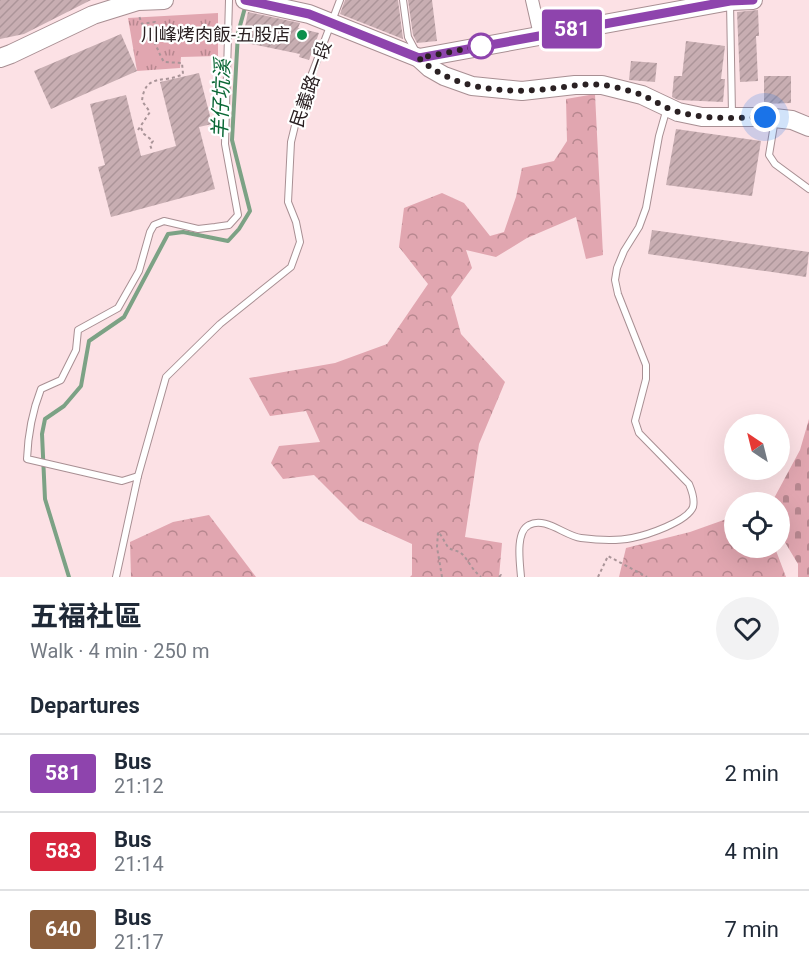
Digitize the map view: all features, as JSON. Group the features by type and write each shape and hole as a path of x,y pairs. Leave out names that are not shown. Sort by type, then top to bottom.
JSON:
{"main road":[{"path":"0,58 93,15 137,1 164,0"},
{"name":"民義路一段","path":"245,0 309,14 332,22 419,58 444,76 472,86 522,91 575,85 602,85 642,95 667,108 702,117 775,118 792,120 809,127"},
{"path":"419,58 730,1 753,0"}],"street":[{"path":"532,0 540,35"}],"lane":[{"path":"138,476 122,481 27,459 28,436 41,389 61,380 76,350 78,330 118,308 139,271 154,225 164,221 198,229 215,227 229,225 238,215 225,144 229,0"},
{"path":"332,22 340,0"},
{"path":"403,0 408,37 419,58"},
{"path":"730,1 732,118"},
{"name":"民義路一段","path":"116,577 138,476 166,377 220,324 291,267 300,242 296,222 288,202 291,142 300,105 332,22"},
{"path":"521,577 521,539 524,528 531,524 539,522 579,538 632,538 665,527 686,516 693,507 693,495 689,484 639,433 635,422 646,379 646,365 618,294 615,280 624,251 639,227 646,208 659,136 667,108"},
{"path":"775,118 769,155 775,164 809,189"}],"path":[{"path":"137,1 142,24 155,22 156,28 152,38 160,50 162,60 182,63 183,74 174,78 156,80 146,87 142,101 150,112 140,129 153,141 150,145 152,150"},
{"path":"442,577 437,547 438,532 451,550 459,551 472,570 481,577"},
{"path":"598,577 608,556 647,577"}],"green space":[{"path":"218,13 218,56 181,57 180,68 137,71 128,18"},
{"path":"595,94 603,255 586,259 576,217 527,238 496,257 466,250 472,268 451,297 461,334 505,382 479,444 465,537 502,543 499,577 410,577 412,575 412,544 359,520 314,475 283,479 271,463 279,446 320,442 306,411 270,416 249,378 335,363 387,344 428,284 399,247 404,208 442,193 464,203 490,236 504,232 516,197 522,168 554,161 567,141 566,99"},
{"path":"809,419 809,577 798,577 798,564 790,551 790,492 777,492 784,480 790,480 790,469 800,450"},
{"path":"209,515 256,577 131,577 130,542 173,522"},
{"path":"724,520 724,558 779,558 786,577 619,577 626,548 690,532"}],"building":[{"path":"0,0 91,0 24,34 0,39"},
{"path":"345,0 398,0 403,39 340,14"},
{"path":"408,0 432,0 437,41 417,43 413,35"},
{"path":"758,10 759,36 756,36 758,81 740,82 737,12"},
{"path":"248,12 300,23 298,28 319,33 309,60 299,57 300,54 242,42"},
{"path":"121,34 137,71 51,109 34,71"},
{"path":"686,41 725,46 721,79 725,79 723,102 678,100 672,97 674,76 682,76"},
{"path":"631,61 657,63 655,82 629,80"},
{"path":"199,73 212,124 199,127 215,189 111,217 98,167 105,165 90,104 126,95 141,156 176,146 160,82"},
{"path":"764,76 791,76 791,103 764,104"},
{"path":"676,129 761,141 752,196 666,185"},
{"path":"652,230 809,252 806,277 648,254"}],"waterway":[{"name":"羊仔坑溪","path":"69,577 45,499 42,434 45,419 64,406 81,386 89,341 124,317 168,234 183,232 228,241 250,211 232,140 238,33 246,4"}],"bus line":[{"name":"581","path":"245,0 309,14 419,58 730,1 753,0"}],"place":[{"name":"川峰烤肉飯-五股店","path":"302,35"}],"route":[{"path":"481,46 419,58 444,76 472,86 522,91 575,85 602,85 642,95 667,108 702,117 765,117"}]}
